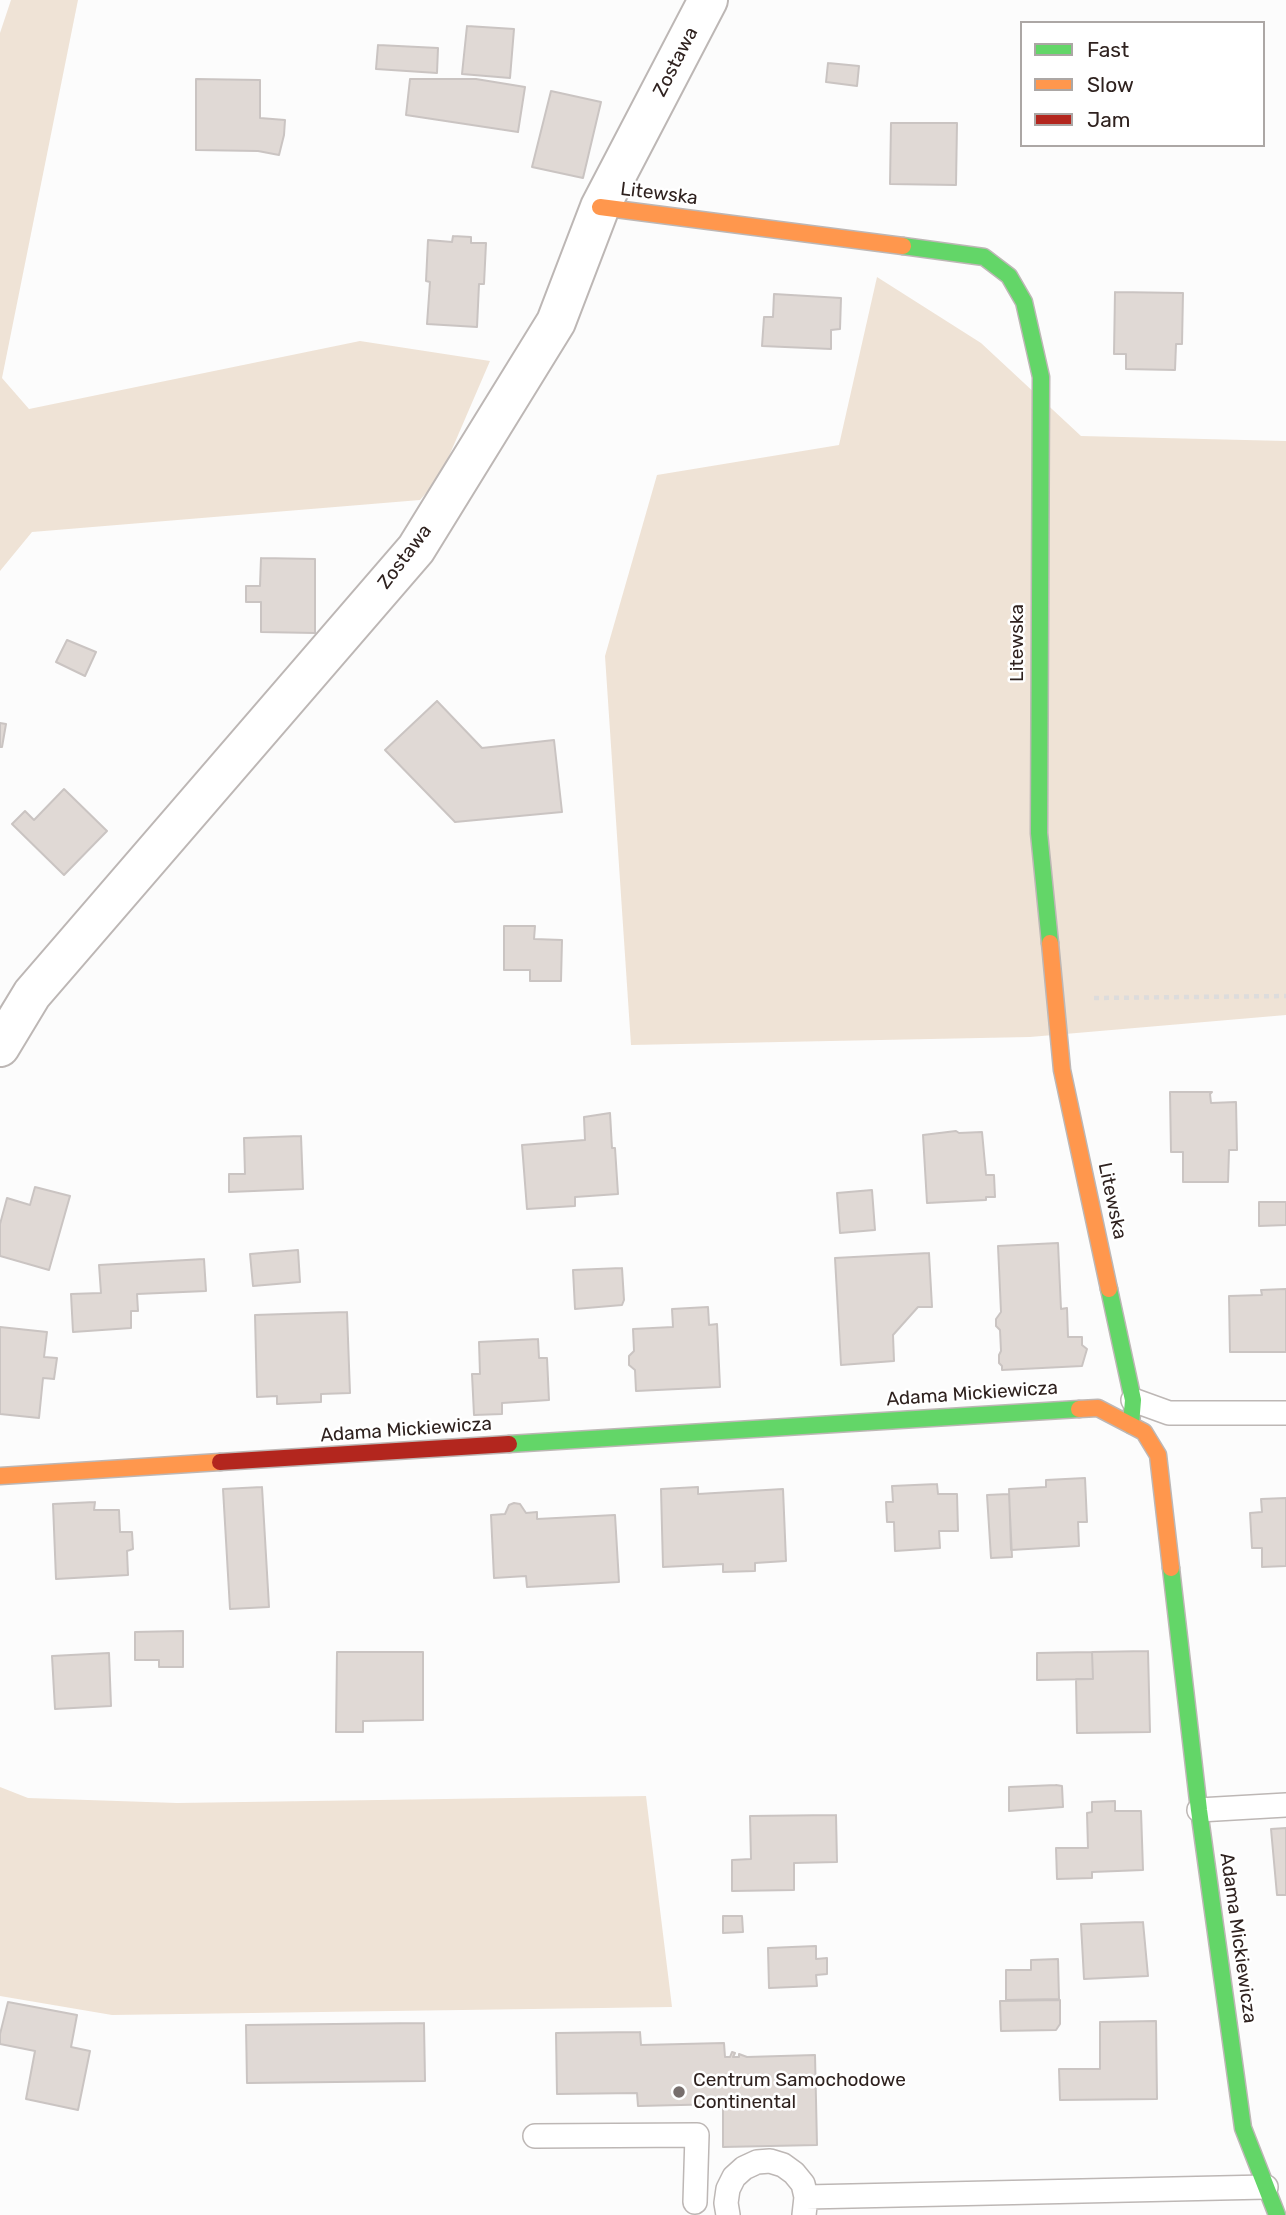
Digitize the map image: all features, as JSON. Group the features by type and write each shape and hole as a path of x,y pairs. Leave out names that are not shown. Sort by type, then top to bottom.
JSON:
{"street":[{"name":"Zostawa","path":"0,1047 32,994 416,549 556,322 600,207 708,0"},
{"name":"Litewska","path":"600,207 984,257 1009,275 1024,302 1041,377 1038,833 1062,1070 1133,1400 1131,1425"},
{"name":"Adama Mickiewicza","path":"0,1476 1097,1408 1144,1432 1158,1455 1199,1810 1243,2129 1277,2215"}],"lane":[{"path":"1133,1400 1169,1413 1286,1413"},
{"path":"1199,1810 1286,1805"},
{"path":"535,2136 697,2134 696,2208 727,2209 728,2189 734,2177 757,2162 770,2161 783,2165 803,2184 805,2206 1266,2187"}],"path":[{"path":"1055,998 1286,996"}],"shaded area":[{"path":"11,0 78,0 2,378 29,409 360,341 490,361 440,477 420,500 32,532 0,571 0,33"},
{"path":"877,277 981,343 1081,436 1286,441 1286,1015 1030,1037 631,1045 605,656 657,475 839,445"},
{"path":"0,1787 28,1798 177,1803 646,1796 672,2007 112,2015 0,1996"}],"building":[{"path":"467,26 514,29 510,78 462,74"},
{"path":"378,45 438,48 437,73 376,69"},
{"path":"828,63 859,66 857,86 826,82"},
{"path":"196,79 260,80 260,118 285,120 279,155 258,151 196,150"},
{"path":"410,79 476,79 525,87 518,132 406,115"},
{"path":"551,91 601,102 583,178 532,167"},
{"path":"891,123 957,123 956,185 890,184"},
{"path":"453,236 471,237 471,243 486,243 484,284 479,284 477,327 427,324 430,282 426,281 428,240 452,242"},
{"path":"1115,292 1183,293 1182,344 1176,344 1175,370 1126,369 1126,354 1114,354"},
{"path":"774,294 841,298 840,329 831,330 831,349 762,346 764,317 773,317"},
{"path":"261,558 315,559 315,633 261,632 261,602 246,602 246,586 260,586"},
{"path":"67,640 96,652 85,676 56,662"},
{"path":"437,701 482,748 554,740 562,812 455,822 385,750"},
{"path":"0,723 6,724 2,747 0,747"},
{"path":"64,789 107,831 64,875 12,824 25,811 34,820"},
{"path":"504,926 535,926 534,939 562,940 561,981 530,981 530,970 504,970"},
{"path":"1170,1092 1212,1092 1211,1103 1236,1102 1237,1150 1229,1150 1228,1182 1183,1182 1183,1152 1171,1152"},
{"path":"610,1113 618,1194 575,1197 575,1206 527,1209 522,1145 585,1140 584,1117"},
{"path":"956,1131 982,1132 986,1175 994,1175 995,1197 986,1197 986,1200 927,1203 923,1135"},
{"path":"301,1136 303,1189 229,1192 229,1174 245,1174 244,1138"},
{"path":"35,1187 70,1196 49,1270 0,1256 0,1224 7,1198 30,1205"},
{"path":"872,1190 875,1230 840,1233 837,1193"},
{"path":"1259,1202 1286,1202 1286,1225 1259,1226"},
{"path":"1058,1243 1061,1309 1067,1308 1068,1337 1082,1337 1082,1345 1087,1349 1082,1366 1002,1370 999,1363 1000,1330 996,1326 996,1319 1001,1312 998,1246"},
{"path":"298,1250 300,1282 253,1286 250,1254"},
{"path":"929,1253 932,1307 918,1307 893,1335 894,1361 841,1365 835,1258"},
{"path":"204,1259 206,1291 137,1294 138,1311 131,1311 131,1328 73,1332 71,1294 101,1293 99,1265"},
{"path":"622,1268 622,1305 575,1309 573,1270"},
{"path":"1286,1289 1286,1352 1230,1352 1229,1296 1262,1295 1261,1290"},
{"path":"708,1307 709,1325 717,1324 720,1387 636,1391 635,1370 629,1365 629,1356 634,1351 633,1329 673,1327 672,1309"},
{"path":"347,1312 350,1393 321,1394 321,1402 277,1404 277,1396 257,1397 255,1315"},
{"path":"0,1327 47,1332 44,1357 57,1358 54,1379 43,1378 39,1418 0,1414"},
{"path":"538,1339 539,1358 547,1358 549,1400 502,1403 502,1414 474,1415 472,1374 480,1374 479,1342"},
{"path":"1085,1478 1087,1522 1078,1522 1079,1546 1011,1550 1009,1489 1046,1487 1046,1480"},
{"path":"937,1484 938,1494 957,1494 958,1531 939,1531 940,1548 895,1551 894,1522 887,1522 886,1502 893,1502 892,1486"},
{"path":"262,1487 269,1607 230,1609 223,1489"},
{"path":"698,1487 698,1494 783,1489 786,1561 755,1563 755,1571 723,1572 723,1564 663,1567 661,1489"},
{"path":"1009,1494 1012,1557 991,1558 987,1495"},
{"path":"1286,1498 1286,1566 1262,1567 1262,1548 1252,1548 1250,1513 1262,1512 1261,1499"},
{"path":"95,1502 94,1510 119,1510 120,1532 132,1532 133,1549 127,1551 128,1575 56,1579 53,1504"},
{"path":"520,1504 526,1513 537,1512 537,1519 615,1515 619,1582 527,1587 526,1576 494,1578 491,1515 505,1514 509,1505"},
{"path":"183,1631 183,1667 159,1667 159,1660 135,1660 135,1632"},
{"path":"1148,1651 1150,1732 1077,1733 1076,1679 1093,1679 1092,1652"},
{"path":"337,1652 423,1652 423,1720 363,1721 363,1732 336,1732"},
{"path":"1092,1652 1093,1679 1037,1680 1037,1653"},
{"path":"109,1653 111,1706 55,1709 52,1656"},
{"path":"1062,1786 1063,1807 1009,1811 1009,1787"},
{"path":"1115,1801 1115,1811 1141,1811 1143,1870 1092,1872 1092,1878 1057,1879 1056,1848 1088,1848 1087,1813 1092,1812 1092,1802"},
{"path":"836,1815 837,1862 794,1863 794,1890 732,1891 732,1860 751,1859 750,1816"},
{"path":"1286,1828 1286,1895 1277,1895 1271,1829"},
{"path":"723,1916 742,1916 743,1932 723,1933"},
{"path":"1143,1922 1148,1976 1084,1979 1081,1924"},
{"path":"816,1946 816,1959 827,1958 827,1974 816,1975 817,1986 769,1988 768,1948"},
{"path":"1058,1959 1059,1999 1006,2000 1006,1970 1031,1970 1031,1960"},
{"path":"1060,2000 1060,2024 1056,2030 1001,2031 1000,2001"},
{"path":"8,2002 77,2015 71,2047 90,2051 78,2110 26,2099 35,2051 0,2044"},
{"path":"1156,2021 1157,2099 1060,2100 1059,2069 1100,2069 1100,2022"},
{"path":"424,2023 425,2081 247,2083 246,2025"},
{"path":"640,2032 641,2045 724,2043 725,2057 730,2057 732,2052 735,2053 733,2057 739,2057 739,2054 747,2057 815,2055 817,2145 723,2147 723,2104 638,2106 637,2093 557,2094 556,2033"}],"traffic: fast":[{"path":"903,246 984,257 1009,276 1024,302 1041,377 1039,833 1050,943"},
{"path":"1109,1289 1133,1400 1131,1425"},
{"path":"509,1444 1079,1409"},
{"path":"1171,1568 1199,1810 1243,2128 1277,2215"}],"traffic: slow":[{"path":"600,207 903,246"},
{"path":"1050,943 1062,1070 1109,1289"},
{"path":"1079,1409 1098,1408 1144,1432 1158,1455 1171,1568"},
{"path":"0,1476 220,1462"}],"traffic: jam":[{"path":"220,1462 509,1444"}],"place":[{"name":"Centrum Samochodowe Continental","path":"679,2092"}]}
